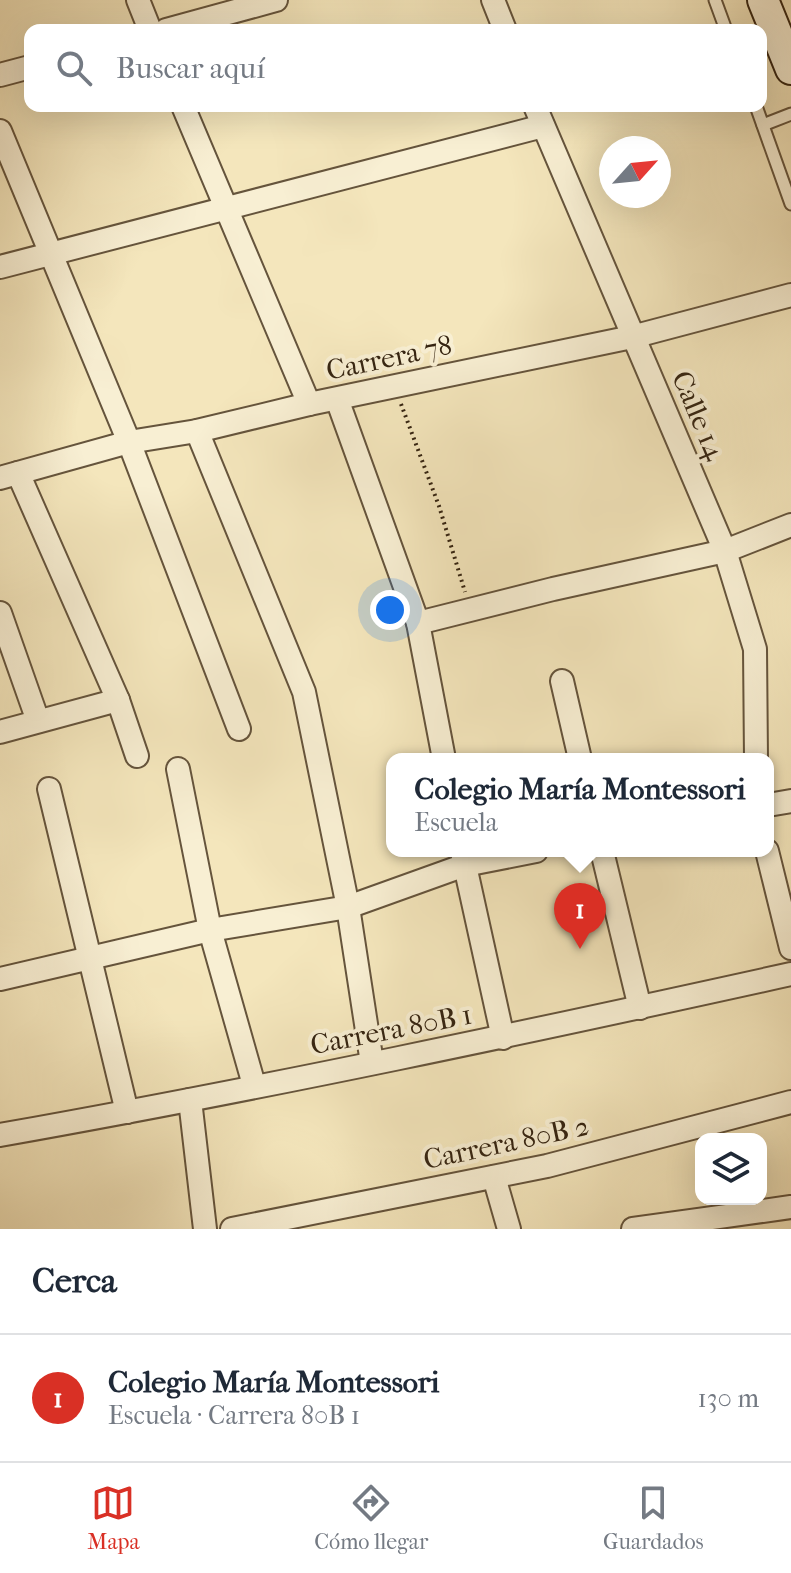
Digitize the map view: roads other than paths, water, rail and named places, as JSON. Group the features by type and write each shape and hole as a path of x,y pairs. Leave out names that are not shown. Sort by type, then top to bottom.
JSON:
{"street":[{"path":"138,0 148,24"},
{"path":"188,24 276,0"},
{"path":"493,0 503,24"},
{"path":"763,0 791,69"},
{"path":"0,75 24,69"},
{"path":"186,112 309,404"},
{"path":"0,267 228,208 539,116"},
{"name":"Calle 14","path":"539,116 725,551 755,649 756,753"},
{"path":"0,131 129,442 239,729"},
{"name":"Carrera 78","path":"9,476 129,442 197,431 309,404 632,337 791,295"},
{"path":"337,399 418,623 443,753"},
{"path":"197,431 304,692 348,907 372,1063"},
{"path":"9,476 118,700 137,756"},
{"path":"418,623 725,551 791,525"},
{"path":"1,616 38,721"},
{"path":"562,681 579,753"},
{"path":"0,732 118,700"},
{"path":"178,769 210,930 254,1085"},
{"path":"49,789 127,1112"},
{"path":"603,857 640,1008"},
{"path":"768,857 791,948"},
{"path":"0,979 210,930 348,907 463,858 503,1038"},
{"name":"Carrera 80B 1","path":"1,1130 190,1100 503,1038 791,974"},
{"path":"190,1100 205,1229"},
{"name":"Carrera 80B 2","path":"232,1229 547,1166 791,1102"},
{"path":"494,1177 509,1229"},
{"path":"633,1229 791,1207"}],"lane":[{"path":"715,0 724,24"},
{"path":"758,112 791,204"},
{"path":"763,125 791,114"}],"place":[{"name":"Colegio María Montessori","path":"580,949"}]}
